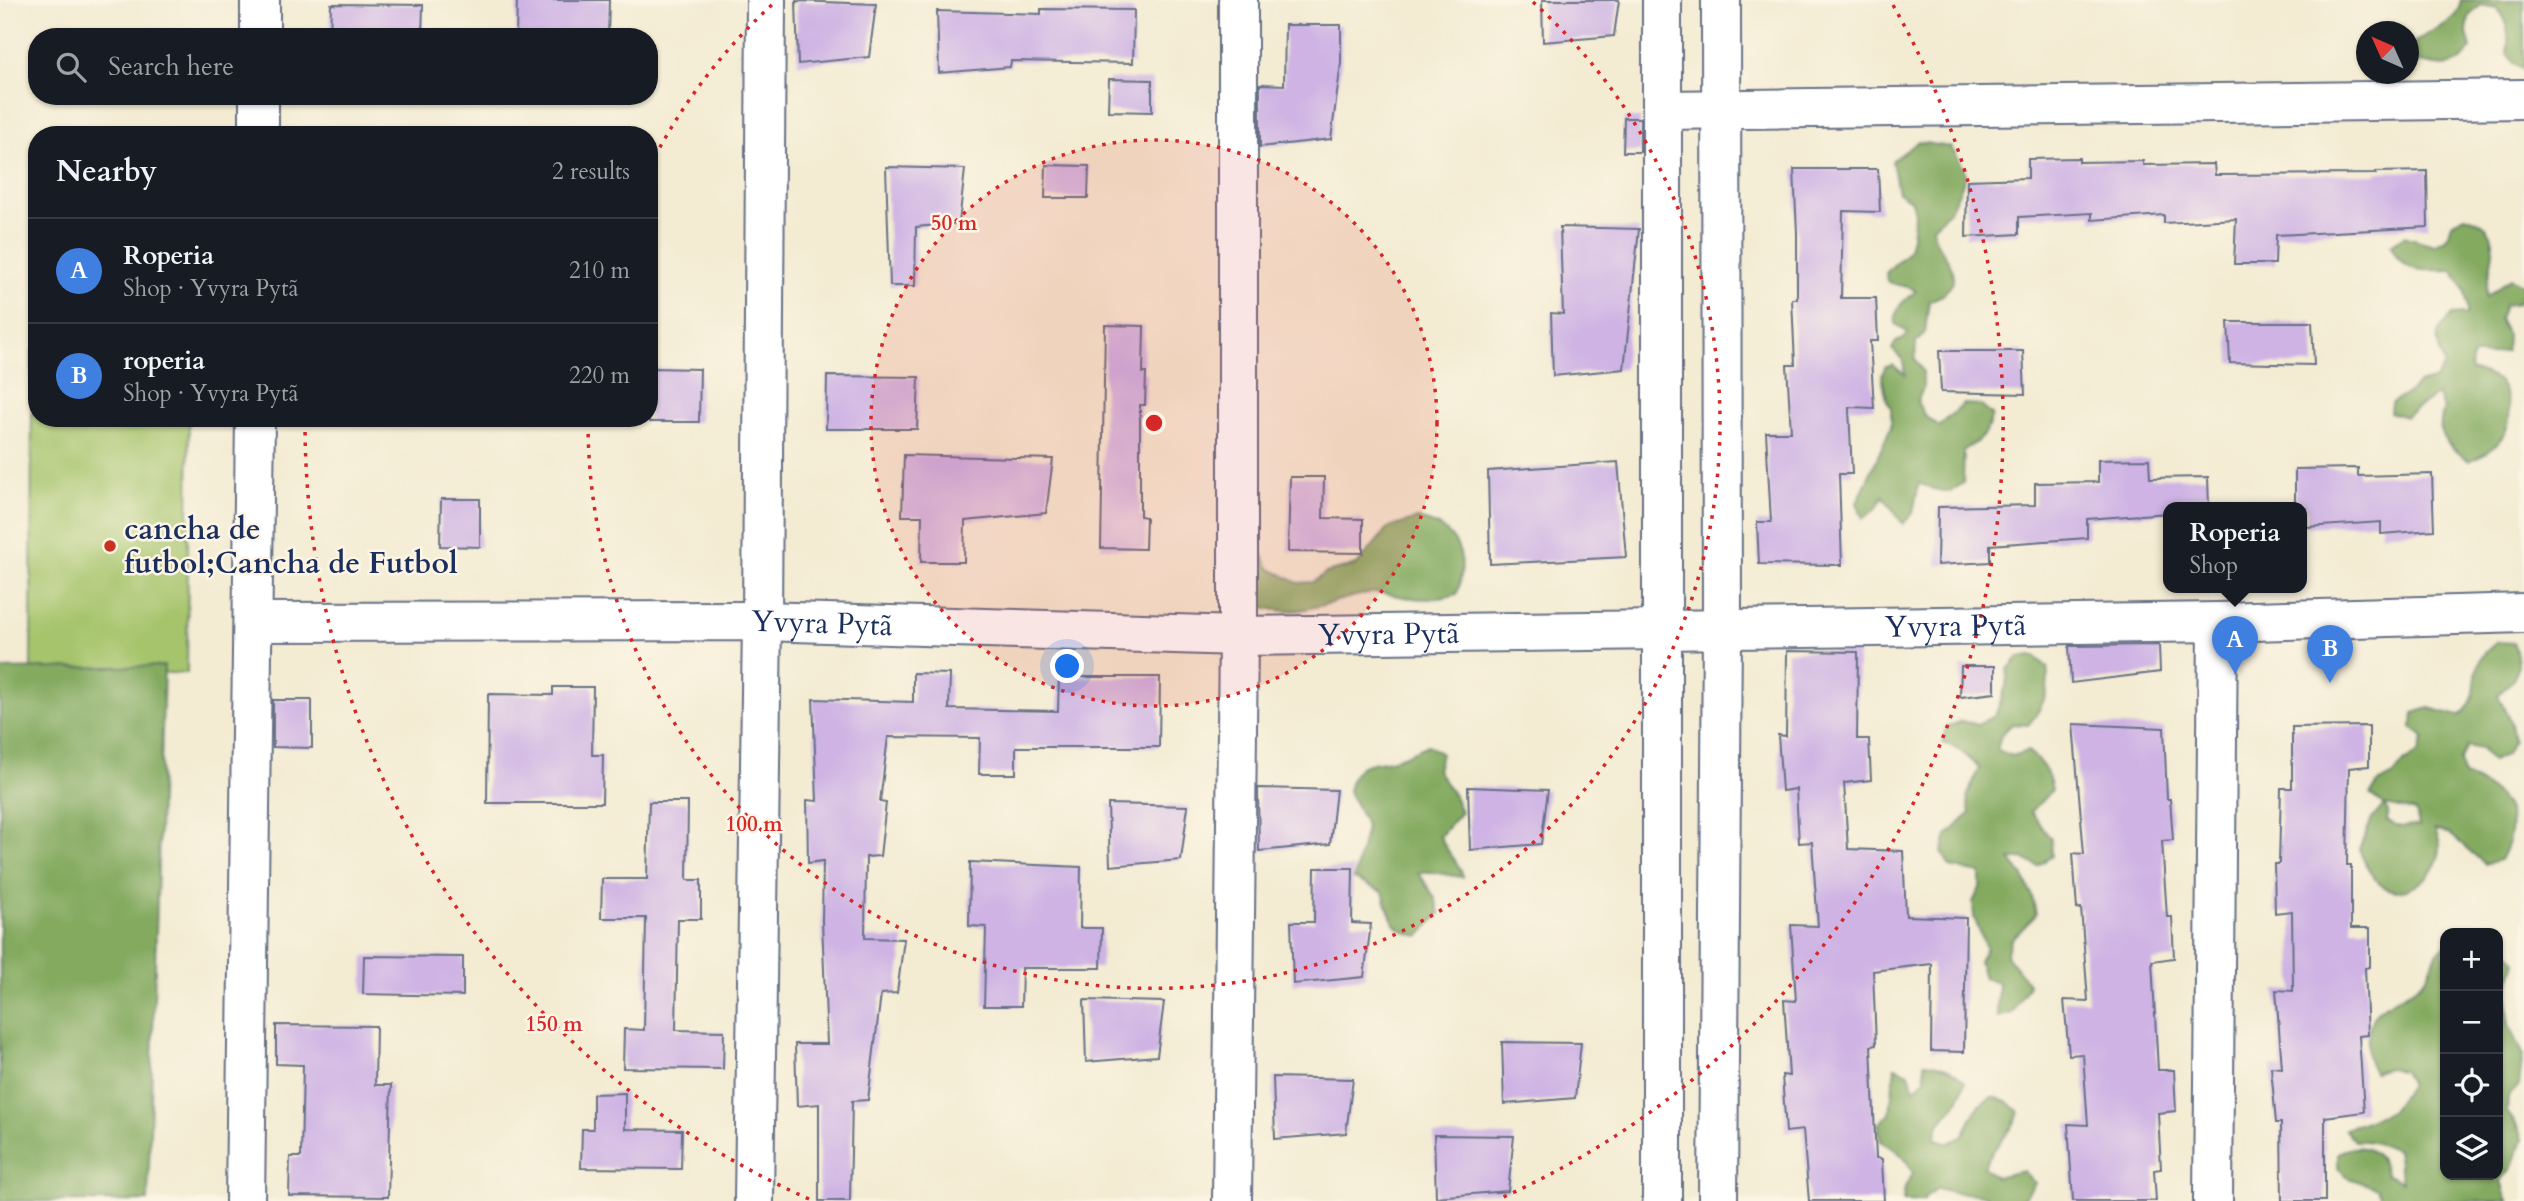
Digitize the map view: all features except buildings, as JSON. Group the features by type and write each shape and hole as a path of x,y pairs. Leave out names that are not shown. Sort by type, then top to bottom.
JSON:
{"street":[{"path":"260,0 260,28"},
{"path":"754,1201 762,621 766,0"},
{"path":"1232,1201 1238,636 1238,0"},
{"path":"1662,0 1662,1201"},
{"path":"1718,1201 1722,628 1721,0"},
{"path":"1662,110 2524,99"},
{"path":"258,126 259,105"},
{"path":"245,1201 255,427"},
{"name":"Yvyra Pytã","path":"253,622 762,621 1238,636 2218,622 2524,613"},
{"path":"2213,1201 2218,622"}],"green space":[{"path":"2461,0 2524,0 2524,70 2515,65 2507,53 2507,29 2497,8 2481,5 2469,16 2467,33 2471,48 2460,61 2447,66 2419,62 2419,39 2453,18"},
{"path":"1918,142 1950,147 1966,174 1954,203 1933,227 1937,243 1950,265 1953,282 1943,295 1929,301 1925,332 1916,343 1915,359 1923,372 1923,388 1917,402 1925,416 1939,426 1964,404 1980,405 1992,415 1982,436 1964,450 1963,483 1950,492 1919,483 1913,513 1903,524 1883,496 1876,509 1863,518 1857,503 1891,427 1891,407 1887,401 1882,376 1885,367 1893,365 1905,375 1903,360 1892,349 1896,342 1908,333 1896,324 1896,318 1901,304 1916,291 1887,281 1886,274 1908,251 1914,213 1912,201 1898,192 1892,161"},
{"path":"2465,216 2479,222 2488,230 2492,239 2486,297 2511,278 2524,286 2519,303 2504,305 2499,319 2507,335 2506,351 2473,355 2470,370 2496,379 2504,389 2509,418 2499,441 2485,453 2469,461 2444,440 2441,419 2444,409 2437,395 2405,417 2390,412 2391,403 2418,384 2434,380 2444,366 2438,333 2452,315 2467,314 2464,291 2452,270 2408,267 2396,255 2391,245 2404,236 2434,245 2447,238 2451,223"},
{"name":"cancha de futbol;Cancha de Futbol","path":"32,427 189,427 187,673 31,673"},
{"path":"1417,519 1442,529 1457,545 1462,567 1457,594 1421,599 1371,593 1293,611 1262,606 1247,598 1251,538 1261,538 1262,553 1269,568 1298,583 1313,582 1326,573 1357,565 1388,528"},
{"path":"2497,642 2513,643 2518,660 2517,672 2498,695 2511,724 2514,740 2506,754 2492,761 2481,749 2467,746 2460,760 2463,776 2490,789 2507,808 2510,831 2507,845 2500,860 2485,864 2450,834 2435,830 2440,846 2439,855 2430,873 2407,890 2388,889 2374,877 2359,849 2372,819 2384,805 2370,794 2380,782 2394,775 2404,762 2419,753 2424,737 2412,728 2413,713 2429,708 2459,716 2467,708 2474,693 2479,662 2485,652","holes":["2384,805 2416,811 2419,826 2401,827 2387,821 2388,811"]},
{"path":"2035,656 2047,667 2045,698 2028,725 2012,724 2001,735 1997,750 2012,756 2028,751 2047,773 2052,790 2031,812 2051,839 2052,856 2037,866 2023,858 2010,860 2027,885 2036,915 2011,940 2006,955 2029,985 2012,1013 1997,1017 1998,983 1984,978 1979,961 1986,948 1974,917 1973,902 1980,888 1980,873 1950,867 1942,852 1947,836 1970,813 1967,797 1979,767 1956,747 1942,743 1946,728 1961,721 1977,724 1995,716 2006,686 2008,669 2019,657"},
{"path":"164,666 148,1201 0,1201 0,669"},
{"path":"1428,745 1441,754 1437,770 1461,812 1440,836 1463,877 1418,872 1435,898 1440,913 1420,936 1398,927 1391,916 1383,892 1354,879 1366,828 1348,791 1355,772 1365,765 1401,757"},
{"path":"2503,943 2516,962 2507,992 2509,1025 2523,1054 2519,1085 2508,1097 2507,1112 2522,1139 2511,1169 2503,1178"},
{"path":"2440,950 2440,1180 2501,1180 2509,1201 2382,1201 2377,1188 2348,1178 2338,1168 2338,1153 2347,1149 2363,1148 2374,1153 2387,1175 2402,1182 2397,1150 2376,1142 2354,1141 2345,1129 2390,1112 2410,1085 2403,1070 2388,1068 2374,1072 2367,1055 2370,1024 2381,1008 2423,981"},
{"path":"1924,1063 1946,1068 1965,1082 1959,1099 1939,1124 1935,1139 1950,1143 1963,1135 1978,1106 1992,1097 2007,1101 2019,1112 2012,1128 1984,1167 1995,1177 2023,1171 2035,1183 2022,1201 1989,1201 1986,1195 1938,1188 1925,1197 1924,1201 1903,1201 1905,1187 1913,1173 1900,1154 1881,1141 1878,1124 1890,1113 1895,1067 1909,1073 1914,1089 1925,1079"}],"place":[{"name":"cancha de futbol;Cancha de Futbol","path":"110,546"},
{"name":"Roperia","path":"2235,674"},
{"name":"roperia","path":"2330,683"}]}
